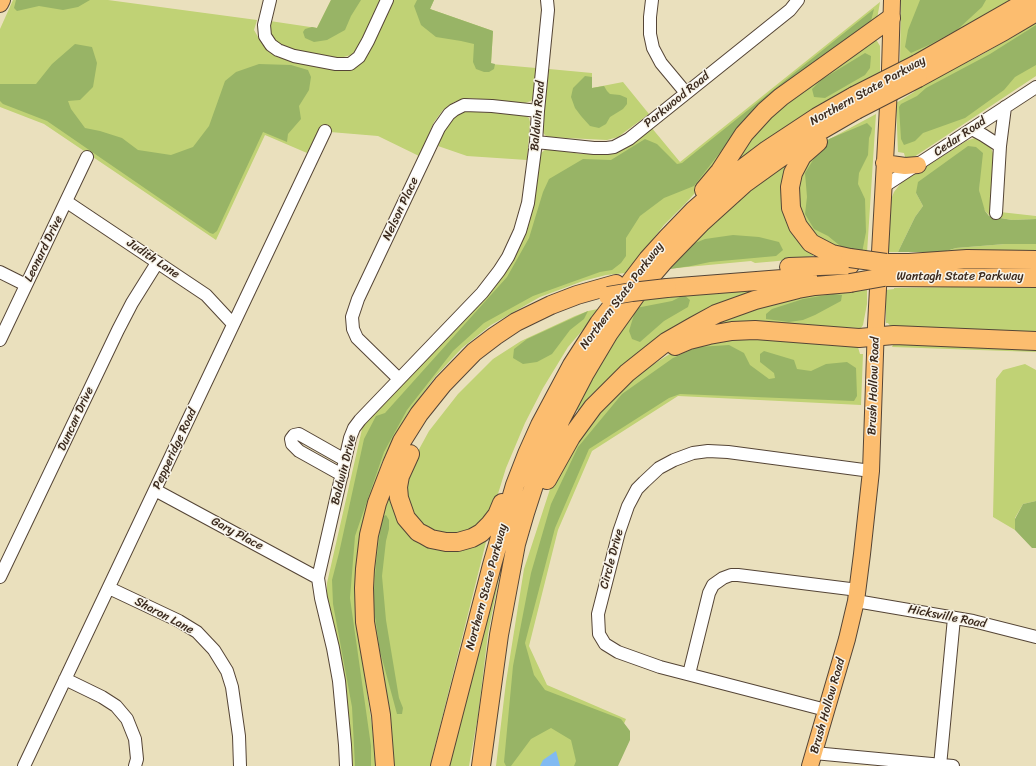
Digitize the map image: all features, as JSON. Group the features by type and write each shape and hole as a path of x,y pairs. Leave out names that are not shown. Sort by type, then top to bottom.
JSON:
{"highway":[{"name":"Northern State Parkway","path":"918,71 1029,0"},
{"name":"Northern State Parkway","path":"440,766 493,559 515,485 546,410 580,351 624,289 667,238 707,198 766,150 811,121 855,103 918,71 985,42 1036,12"},
{"path":"667,238 684,211 713,179 757,118 781,97 891,18"},
{"path":"985,42 1036,19"},
{"path":"850,271 837,256 824,251 811,243 806,237 795,220 789,194 793,173 802,156 855,103"},
{"name":"Northern State Parkway","path":"481,766 499,634 516,544 536,479 584,375 613,328 641,288 672,252 702,222 744,184 812,136 855,103"},
{"name":"Wantagh State Parkway","path":"909,270 967,259 1036,260"},
{"path":"385,766 381,715 365,622 364,568 369,535 377,503 400,447 419,414 443,384 474,352 495,336 522,319 551,305 577,295 789,267 850,271"},
{"name":"Wantagh State Parkway","path":"850,271 909,270 1036,278"},
{"path":"488,766 514,589 522,551 533,514 555,465 574,433 593,407 627,373 666,342 694,326 726,310 784,292 815,286 850,271"},
{"path":"527,454 504,496 497,515 486,529 472,538 452,542 431,539 418,532 406,518 400,504 398,493 402,470 422,430 456,386 492,354 525,331 612,290"},
{"path":"627,373 679,344 699,337 720,333 755,330 859,338 894,335 1036,341"}],"main road":[{"path":"0,4 2,0"},
{"name":"Brush Hollow Road","path":"812,759 847,639 857,595 871,471 882,187 890,70 892,0"},
{"path":"884,163 905,166 918,165"}],"street":[{"path":"270,0 264,25 265,36 271,45 278,50 294,56 336,64 350,64 359,57 387,0"},
{"name":"Baldwin Road","path":"520,231 528,204 536,142 548,10 547,0"},
{"path":"652,0 650,34 653,48 661,63 686,93"},
{"name":"Parkwood Road","path":"536,142 594,148 614,147 629,139 790,10 798,0"},
{"name":"Cedar Road","path":"882,187 1036,87"},
{"name":"Nelson Place","path":"399,379 357,338 353,329 352,317 358,298 439,128 449,114 464,105 492,106 538,111"},
{"path":"996,213 1000,146 1005,108"},
{"path":"972,129 1000,146"},
{"name":"Pepperidge Road","path":"24,766 325,131"},
{"name":"Leonard Drive","path":"0,340 67,202 87,157"},
{"name":"Judith Lane","path":"67,202 206,295 233,324"},
{"name":"Baldwin Drive","path":"346,766 339,680 320,598 318,578 345,460 354,428 482,293 508,257 520,231"},
{"name":"Duncan Drive","path":"0,577 118,330 132,303 157,263"},
{"path":"0,272 26,285"},
{"path":"342,475 299,451 292,444 290,439 294,435 299,434 345,460"},
{"name":"Circle Drive","path":"826,710 660,667 618,652 605,644 599,634 598,614 619,532 628,506 637,489 644,482 659,468 674,460 693,453 708,451 728,452 871,471"},
{"name":"Gary Place","path":"155,490 318,578"},
{"name":"Hicksville Road","path":"689,674 709,593 714,585 723,578 731,575 813,584 1036,637"},
{"name":"Sharon Lane","path":"109,588 179,621 197,632 214,650 222,662 232,687 239,736 240,766"},
{"path":"940,765 954,618"},
{"path":"65,679 107,700 116,706 127,719 135,739 137,759 135,766"},
{"path":"812,759 953,766"}],"green space":[{"path":"13,0 108,0 257,20 254,30 261,42 277,57 344,70 392,0 434,0 430,9 493,31 491,64 536,68 533,98 531,101 525,103 468,98 454,102 443,110 434,122 419,156 378,136 330,132 320,128 307,153 265,135 216,240 44,124 0,107 0,29"},
{"path":"16,0 90,0 78,7 63,10 39,6 17,11 14,8"},
{"path":"331,0 380,0 358,49 351,55 340,58 303,54 274,42 269,34 270,21 317,28"},
{"path":"331,0 361,0 351,16 345,30 327,40 314,42 305,38 303,32 305,29 312,27 317,28"},
{"path":"417,0 434,0 430,9 493,31 491,63 495,64 494,69 489,72 484,72 476,69 473,62 474,44 436,37 421,25 414,6"},
{"path":"901,0 1016,0 990,15 988,13 971,25 900,63"},
{"path":"920,0 986,0 982,7 957,30 911,53 905,47 908,30"},
{"path":"880,2 877,19 774,96 704,183 664,225 626,273 606,275 583,281 540,297 491,325 462,348 435,377 408,413 382,462 366,509 356,561 355,609 372,726 376,766 353,766 347,703 327,596 327,583 362,429 369,416 489,289 518,251 529,220 541,153 546,149 582,154 608,154 626,147 651,127 680,162"},
{"path":"874,9 871,21 742,124 694,186 664,198 640,216 626,238 626,256 621,263 612,270 600,272 533,296 484,323 453,351 407,410 384,452 355,536 350,598 371,746 371,766 355,766 352,707 333,604 332,580 364,439 376,416 385,413 507,277 529,238 543,192 549,179 583,159 611,160 645,139 657,144 677,164 682,163"},
{"path":"1036,22 1036,76 911,159 905,157 904,153 898,152 896,103 914,92 917,88 981,55"},
{"path":"1036,25 1036,65 1015,77 1004,90 965,118 923,133 915,141 904,145 901,139 899,107 901,104 917,96 926,88 990,54"},
{"path":"873,38 880,46 880,75 718,180 762,119"},
{"path":"75,44 92,47 97,63 93,87 80,100 68,101 71,109 85,128 122,138 138,150 171,155 193,147 209,126 225,81 236,72 259,64 291,65 308,70 311,77 309,90 299,106 301,119 288,134 287,142 263,132 217,231 213,234 47,121 3,104 0,101 0,84 36,84 52,64"},
{"path":"865,53 871,56 870,68 865,75 825,98 814,97 812,89 821,80"},
{"path":"549,69 592,73 592,88 623,82 649,114 618,137 607,140 547,137 542,130"},
{"path":"585,76 592,77 592,88 604,86 610,94 620,95 627,98 627,104 623,109 610,117 606,124 599,128 590,126 575,108 571,97 573,88"},
{"path":"464,111 524,115 529,118 527,160 467,156 438,146 447,124 456,115"},
{"path":"876,114 867,253 834,250 798,221 797,173 826,141"},
{"path":"867,123 872,128 869,138 868,155 859,173 858,184 865,199 866,232 862,253 849,253 828,236 814,229 805,214 807,197 805,173 829,139"},
{"path":"975,138 985,142 991,148 994,156 991,182 991,211 1036,216 1036,219 1012,220 990,216 985,211 981,202 979,190 980,172 916,193 923,206 915,217 898,252 888,252 890,202 894,192 901,183 966,141"},
{"path":"968,146 976,147 983,153 979,190 985,211 989,216 1012,220 1036,219 1036,244 1005,244 956,248 943,252 898,252 915,217 923,206 916,193 918,182"},
{"path":"799,149 790,165 783,190 784,213 792,230 803,246 813,253 813,256 778,261 755,263 751,261 666,269 643,299 752,287 753,292 699,313 663,334 631,358 590,396 579,411 576,409 618,332 633,308 670,262 717,214 754,182"},
{"path":"733,235 759,237 779,242 783,250 776,256 710,262 670,269 672,263 685,247 705,239"},
{"path":"1005,244 1036,244 1036,253 943,252 956,248"},
{"path":"1036,284 1036,336 891,327 888,323 886,323 886,290 894,288 1011,286"},
{"path":"867,290 867,304 863,325 861,328 791,326 719,328 717,321 751,308 821,292"},
{"path":"833,294 842,295 841,301 803,320 789,322 766,319 766,314 772,309 803,299"},
{"path":"684,295 690,300 688,307 664,321 640,342 632,339 629,331 636,308 672,301"},
{"path":"598,309 599,311 568,347 543,388 525,423 506,468 493,510 480,526 461,535 443,535 429,530 407,508 405,475 429,431 458,394 493,359 521,341 575,316"},
{"path":"588,311 584,319 570,330 552,354 537,362 523,364 513,358 514,349 527,339"},
{"path":"723,337 857,344 860,354 863,354 861,405 678,396 592,451 558,530 529,646 547,685 626,719 606,766 496,766 506,682 524,569 552,483 589,423 635,376 676,350"},
{"path":"894,343 1036,344 1036,352 892,347"},
{"path":"729,345 744,353 750,365 769,379 775,378 774,373 760,362 760,354 764,351 794,360 797,369 811,371 826,364 847,362 856,368 857,396 854,401 680,394 669,398 589,449 555,528 525,643 534,675 545,690 621,719 630,731 630,740 618,766 574,766 576,761 571,740 551,728 531,739 511,766 506,766 504,762 513,666 531,573 551,504 578,447 622,394 673,358 698,347"},
{"path":"1025,364 1036,370 1036,501 1023,504 1015,518 1015,530 993,517 996,379 1003,370"},
{"path":"543,432 513,520 499,578 488,634 478,716 469,766 448,766 511,520"},
{"path":"399,468 410,529 487,538 430,766 392,766 370,610 377,528"},
{"path":"1036,501 1036,548 1032,548 1015,530 1015,519 1023,504"},
{"path":"386,515 389,520 389,529 382,576 386,620 399,698 403,708 402,714 397,714 380,651 373,603 382,517"}],"water":[{"path":"556,751 560,766 540,766 543,760"}]}
